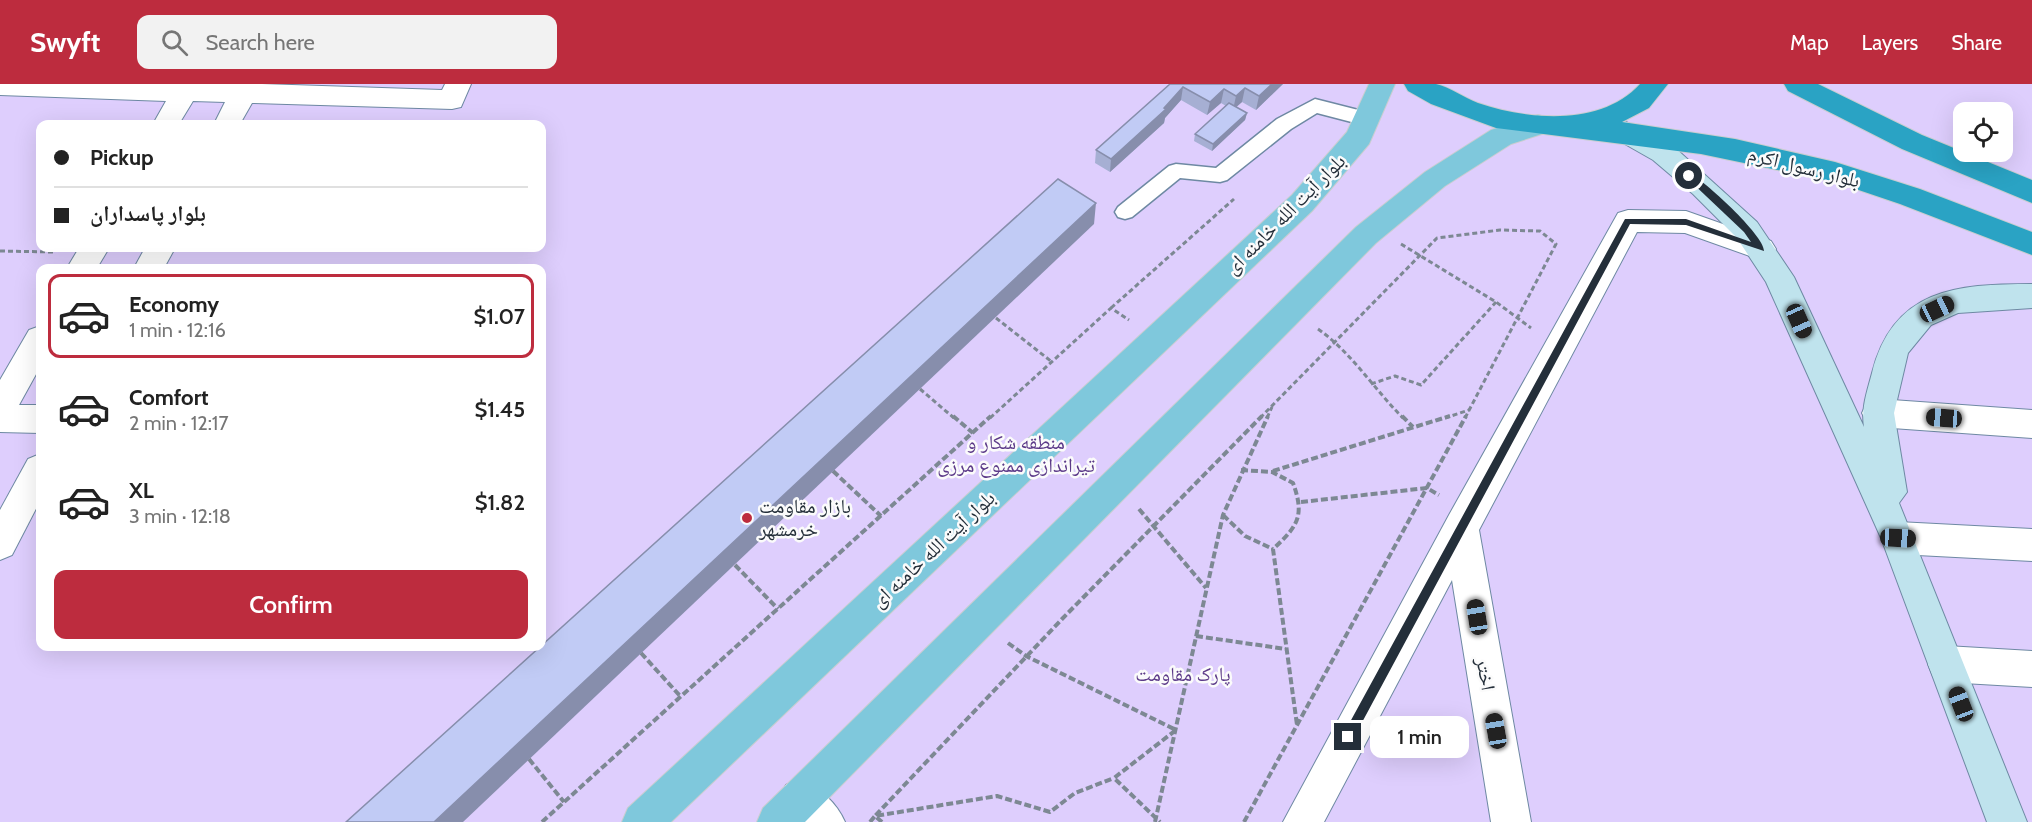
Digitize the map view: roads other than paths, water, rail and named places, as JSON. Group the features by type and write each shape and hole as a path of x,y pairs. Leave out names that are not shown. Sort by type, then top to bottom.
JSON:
{"highway":[{"name":"بلوار رسول اکرم","path":"1417,84 1464,110 1501,120 1626,132 1778,157 1838,172 2032,244"},
{"path":"1552,125 1606,117 1639,101 1655,84"},
{"path":"1797,84 1828,102 1936,154 2032,192"}],"main road":[{"name":"بلوار آیت الله خامنه ای","path":"642,822 1302,202 1359,137 1382,84"},
{"path":"801,814 977,622 1375,227 1435,179 1501,137 1552,125"}],"street":[{"path":"0,86 246,89 452,100 458,84"},
{"path":"168,120 187,88"},
{"path":"228,120 246,89"},
{"path":"1626,132 1663,153 1703,187 1748,230 1779,277 1898,538 2007,822"},
{"path":"1303,822 1628,221 1686,222 1761,249"},
{"path":"1898,538 1878,413 1894,348 1920,316 1954,301 2032,296"},
{"path":"0,409 36,346"},
{"path":"1878,413 2032,424"},
{"path":"0,418 36,419"},
{"path":"0,544 36,476"},
{"name":"اختر","path":"1465,520 1511,822"},
{"path":"1898,538 2032,545"},
{"path":"1946,664 2032,669"}],"lane":[{"path":"1125,212 1176,171 1220,176 1284,124 1315,106 1367,119"}],"place":[{"name":"بازار مقاومت خرمشهر","path":"747,518"}],"park label":[{"name":"منطقه شکار و تیراندازی ممنوع مرزی","path":"1016,454"},
{"name":"پارک مقاومت","path":"1183,674"}]}
